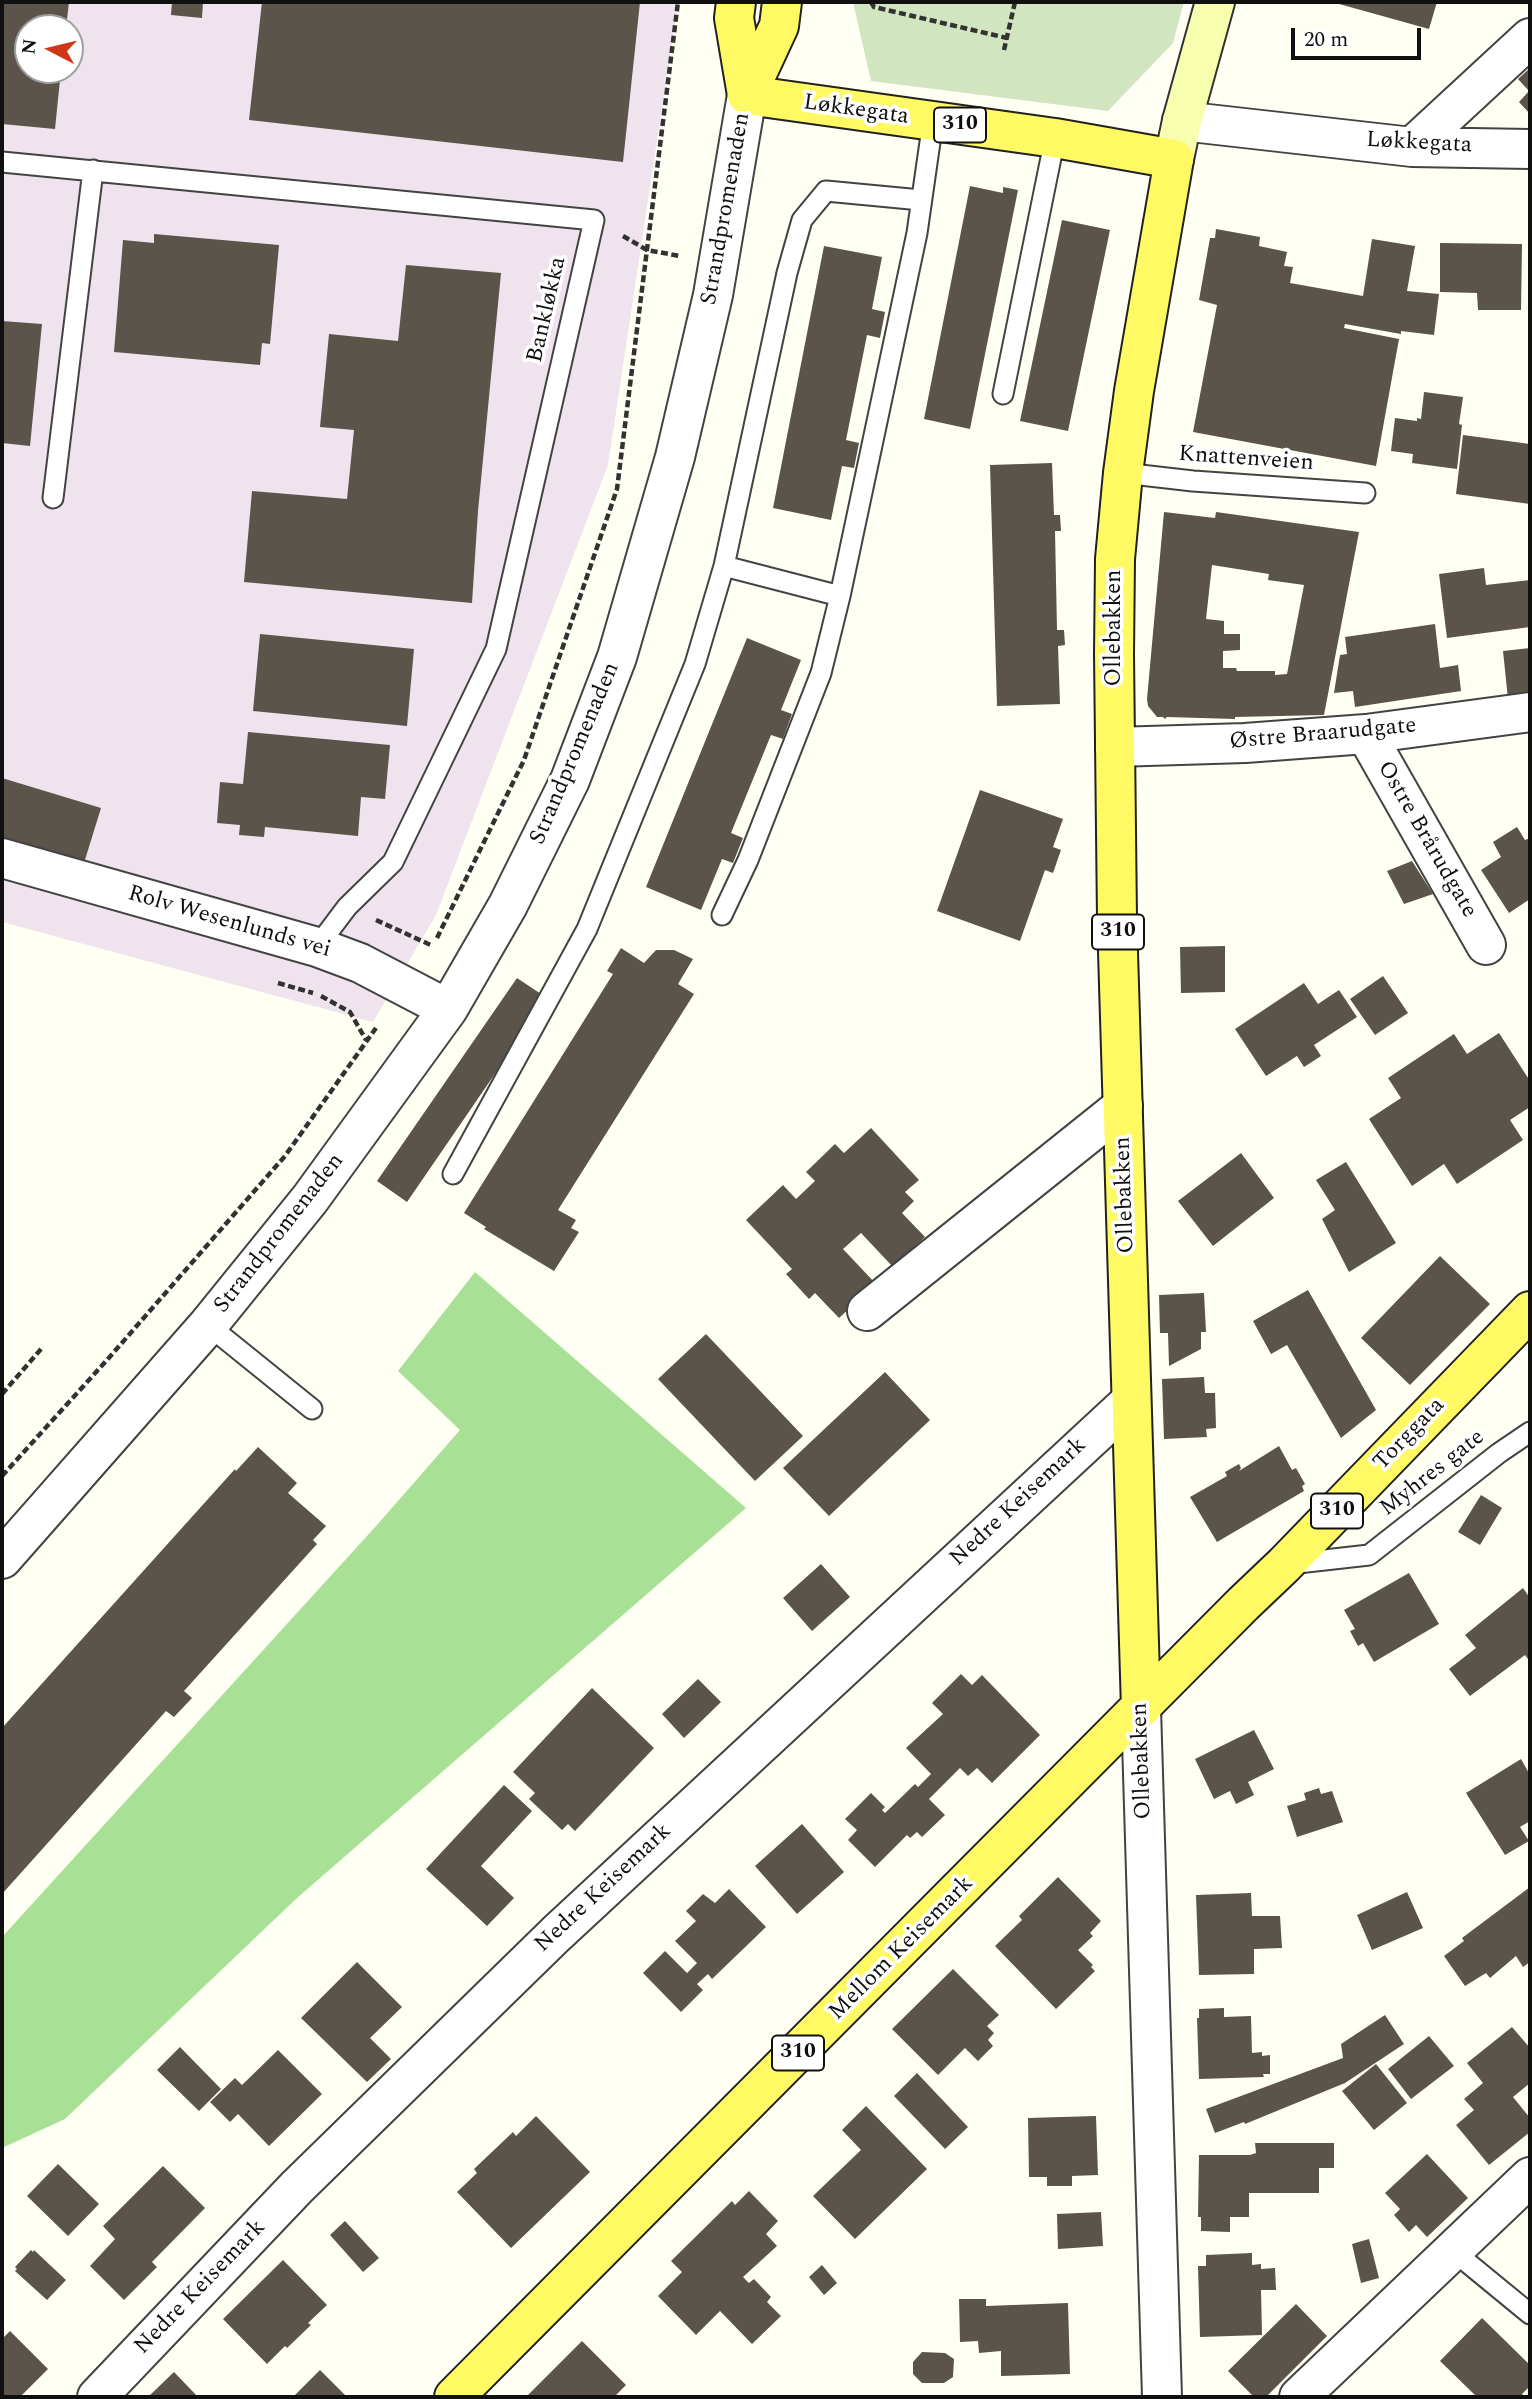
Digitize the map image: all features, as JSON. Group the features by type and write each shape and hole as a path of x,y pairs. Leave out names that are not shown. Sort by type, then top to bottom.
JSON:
{"main road":[{"name":"Strandpromenaden","path":"736,2 734,18 747,95"},
{"name":"Strandpromenaden","path":"747,95 779,26 782,2"},
{"name":"Ollebakken","path":"1141,1708 1117,919 1115,559 1133,391 1174,159 1215,2"},
{"name":"Løkkegata","path":"747,95 1055,138 1174,159"},
{"name":"Torggata","path":"1141,1708 1530,1311"},
{"name":"Mellom Keisemark","path":"454,2397 1141,1708"}],"street":[{"path":"1412,147 1530,38"},
{"name":"Strandpromenaden","path":"2,1559 208,1325 310,1199 448,1009 508,905 570,780 617,657 676,457 713,295 747,95"},
{"name":"Løkkegata","path":"1182,121 1412,147 1530,149"},
{"name":"Østre Braarudgate","path":"1115,747 1245,743 1366,734 1530,712"},
{"name":"Ostre Brårudgate","path":"1366,734 1486,945"},
{"name":"Rolv Wesenlunds vei","path":"2,858 317,947 360,963 448,1009"},
{"path":"867,1311 1123,1107"},
{"name":"Nedre Keisemark","path":"97,2397 297,2187 556,1934 1130,1401"},
{"name":"Ollebakken","path":"1141,1708 1162,2397"},
{"path":"1299,2397 1530,2177"}],"lane":[{"path":"722,915 748,860 821,673 840,596 917,233 933,121"},
{"path":"1003,394 1055,138"},
{"name":"Bankløkka","path":"2,162 594,220 496,649 393,862 347,907 317,947"},
{"path":"53,498 93,170"},
{"path":"453,1174 587,929 695,664 724,566 787,273 802,220 826,191 921,200"},
{"name":"Knattenveien","path":"1123,473 1193,481 1365,493"},
{"path":"724,566 840,596"},
{"name":"Strandpromenaden","path":"208,1325 312,1409"},
{"name":"Myhres gate","path":"1284,1565 1369,1555 1499,1453 1530,1432"},
{"path":"1452,2250 1530,2314"}],"path":[{"path":"347,907 432,948 524,760 617,489 678,2"},
{"path":"871,2 874,7 1007,38"},
{"path":"1004,50 1015,2"},
{"path":"268,980 321,996 350,1012 366,1041"},
{"path":"2,1476 285,1156 376,1028"},
{"path":"2,1394 42,1348"}],"shaded area":[{"path":"2,2 678,2 608,465 436,915 373,1022 2,922"}],"green space":[{"path":"853,2 1184,2 1173,43 1108,111 871,81"},
{"path":"475,1272 746,1508 297,1898 65,2119 2,2148 2,1937 460,1430 398,1371"}],"building":[{"path":"2,2 69,2 68,14 14,14 14,84 60,84 55,129 2,124"},
{"path":"172,2 203,2 202,18 171,15"},
{"path":"262,2 640,2 623,162 249,120"},
{"path":"1332,2 1437,2 1429,29"},
{"path":"1530,68 1530,114 1519,102 1529,91 1518,79"},
{"path":"970,186 1003,193 1003,187 1018,190 970,429 924,419"},
{"path":"1062,220 1110,230 1068,431 1020,421"},
{"path":"1216,229 1260,237 1259,246 1287,252 1284,266 1293,267 1290,283 1363,296 1372,239 1415,246 1407,291 1439,294 1434,335 1401,331 1401,334 1345,324 1344,328 1399,339 1376,466 1193,432 1217,305 1199,300 1210,238 1215,238"},
{"path":"154,234 279,245 270,344 262,343 260,365 114,352 123,240 154,243"},
{"path":"1440,243 1522,244 1521,310 1478,310 1477,293 1440,292"},
{"path":"824,246 882,257 872,309 885,312 880,338 867,335 846,440 859,443 854,468 842,466 831,520 773,508"},
{"path":"406,265 501,273 472,603 244,582 252,491 347,499 354,430 320,427 329,334 398,341"},
{"path":"2,321 42,324 30,446 2,443"},
{"path":"1424,392 1463,397 1457,469 1412,463 1413,454 1391,451 1395,418 1417,421 1417,418 1421,419"},
{"path":"1463,435 1530,444 1530,504 1456,494"},
{"path":"1052,463 1054,515 1060,515 1061,531 1055,531 1057,630 1064,630 1065,645 1058,646 1060,704 997,706 990,465"},
{"path":"1164,512 1215,518 1216,512 1359,532 1324,715 1165,719 1157,717 1148,706","holes":["1212,565 1269,574 1268,580 1304,585 1287,674 1275,675 1275,671 1237,671 1236,668 1223,668 1223,651 1240,650 1240,634 1224,634 1224,621 1206,619"]},
{"path":"1484,568 1486,585 1530,580 1530,627 1447,638 1439,574"},
{"path":"1435,624 1440,668 1458,665 1461,691 1355,707 1353,691 1334,693 1340,655 1347,654 1345,637"},
{"path":"260,634 414,649 407,726 253,711"},
{"path":"747,638 801,660 781,710 792,714 783,739 771,735 731,833 743,838 733,863 722,859 701,910 646,887"},
{"path":"1530,648 1530,697 1508,699 1503,651"},
{"path":"248,732 390,745 385,799 361,797 358,836 265,827 264,837 239,835 240,825 217,823 220,782 243,784"},
{"path":"2,778 101,808 84,863 2,838"},
{"path":"980,790 1063,819 1053,847 1061,850 1053,873 1045,870 1020,941 937,911"},
{"path":"1517,827 1525,840 1530,838 1530,899 1509,913 1481,870 1501,857 1493,842"},
{"path":"1412,861 1433,894 1404,904 1387,871"},
{"path":"1225,946 1225,992 1181,993 1180,947"},
{"path":"621,948 644,963 656,950 674,950 693,959 678,984 694,994 558,1210 576,1220 571,1228 579,1232 554,1271 484,1229 486,1227 464,1213 613,974 607,971"},
{"path":"1383,976 1408,1013 1375,1035 1350,999"},
{"path":"517,978 547,998 407,1202 377,1181"},
{"path":"1304,983 1318,1004 1339,990 1357,1017 1314,1045 1321,1056 1304,1067 1297,1056 1266,1076 1235,1029"},
{"path":"1499,1033 1530,1081 1530,1107 1510,1120 1523,1140 1457,1184 1444,1164 1412,1186 1369,1119 1401,1098 1388,1078 1454,1034 1467,1054"},
{"path":"871,1128 919,1180 905,1192 914,1201 902,1213 925,1237 893,1267 861,1233 843,1249 876,1284 839,1318 815,1293 809,1299 786,1274 792,1269 746,1220 783,1185 796,1199 815,1181 806,1172 835,1144 844,1153"},
{"path":"1241,1153 1274,1198 1213,1246 1178,1201"},
{"path":"1346,1162 1396,1243 1349,1272 1322,1219 1335,1210 1316,1180"},
{"path":"1440,1256 1490,1304 1410,1385 1361,1338"},
{"path":"1308,1290 1376,1410 1341,1438 1287,1345 1271,1354 1253,1321"},
{"path":"1204,1293 1206,1332 1201,1332 1201,1349 1169,1366 1168,1333 1160,1333 1159,1295"},
{"path":"706,1334 803,1436 755,1481 658,1379"},
{"path":"885,1372 930,1420 829,1516 783,1468"},
{"path":"1204,1377 1205,1393 1215,1393 1216,1428 1206,1429 1207,1437 1164,1439 1162,1379"},
{"path":"1279,1446 1292,1470 1296,1468 1305,1484 1302,1486 1304,1491 1217,1542 1190,1497 1227,1476 1225,1472 1239,1464 1239,1471"},
{"path":"258,1447 297,1483 288,1493 326,1526 313,1540 317,1544 184,1691 192,1698 174,1717 166,1711 2,1894 2,1728 235,1469 236,1471"},
{"path":"1481,1495 1502,1508 1480,1545 1458,1532"},
{"path":"821,1564 850,1597 812,1631 783,1598"},
{"path":"1409,1573 1439,1624 1374,1662 1363,1643 1358,1646 1350,1631 1355,1629 1344,1610"},
{"path":"1523,1588 1530,1598 1530,1657 1528,1659 1525,1655 1470,1696 1449,1669 1476,1648 1465,1635"},
{"path":"961,1674 972,1685 982,1675 1040,1735 992,1783 977,1768 968,1776 960,1768 929,1799 945,1815 922,1837 917,1832 910,1838 907,1835 875,1867 848,1840 857,1830 845,1819 871,1793 885,1807 882,1810 885,1813 915,1784 918,1787 931,1774 906,1748 943,1714 932,1703"},
{"path":"698,1679 721,1702 684,1738 662,1714"},
{"path":"592,1688 654,1748 575,1831 568,1824 562,1830 529,1799 535,1793 513,1772"},
{"path":"1254,1730 1274,1769 1248,1782 1254,1795 1236,1804 1230,1791 1214,1799 1195,1759"},
{"path":"1521,1759 1530,1775 1530,1821 1520,1827 1529,1841 1505,1855 1466,1793"},
{"path":"504,1785 532,1811 481,1866 514,1898 487,1926 426,1869"},
{"path":"1319,1788 1321,1794 1332,1791 1343,1822 1297,1837 1287,1806 1306,1800 1304,1793"},
{"path":"802,1824 844,1872 797,1914 755,1866"},
{"path":"1058,1877 1101,1921 1090,1933 1093,1936 1078,1950 1093,1965 1091,1967 1095,1971 1056,2009 995,1946 1022,1920 1019,1916"},
{"path":"1530,1887 1530,1962 1523,1967 1516,1956 1490,1978 1486,1973 1465,1986 1444,1956 1464,1941 1462,1938"},
{"path":"729,1889 766,1927 712,1979 708,1974 697,1984 703,1990 681,2012 643,1973 665,1951 687,1973 697,1963 675,1941 696,1921 686,1911 703,1894 715,1903"},
{"path":"1407,1892 1423,1928 1372,1950 1357,1915"},
{"path":"1251,1893 1252,1916 1280,1916 1282,1948 1254,1949 1254,1974 1199,1975 1196,1895"},
{"path":"357,1962 402,2007 370,2038 391,2059 367,2082 301,2018"},
{"path":"953,1969 999,2015 987,2026 994,2033 988,2040 993,2046 978,2061 965,2048 938,2075 892,2029"},
{"path":"1224,2008 1224,2017 1251,2016 1252,2053 1270,2055 1270,2074 1263,2074 1264,2077 1199,2079 1199,2009"},
{"path":"1385,2015 1404,2044 1345,2083 1245,2124 1244,2122 1215,2133 1206,2109 1343,2058 1341,2044"},
{"path":"1512,2027 1530,2048 1530,2083 1513,2097 1530,2118 1530,2132 1489,2165 1456,2125 1474,2110 1464,2099 1483,2083 1467,2063"},
{"path":"1429,2036 1454,2066 1411,2099 1388,2069"},
{"path":"180,2047 221,2089 199,2111 157,2070"},
{"path":"278,2050 322,2094 269,2146 238,2114 230,2122 210,2102 235,2078 242,2085"},
{"path":"1376,2064 1407,2103 1374,2130 1342,2091"},
{"path":"917,2073 968,2127 945,2149 894,2096"},
{"path":"866,2106 927,2169 855,2239 813,2196 861,2150 842,2130"},
{"path":"536,2116 590,2172 511,2248 457,2192 477,2173 474,2169 513,2132 516,2136"},
{"path":"1096,2116 1098,2175 1072,2176 1072,2186 1047,2186 1047,2177 1029,2177 1028,2118"},
{"path":"1255,2143 1334,2143 1334,2168 1319,2168 1319,2193 1249,2193 1249,2217 1230,2217 1230,2232 1201,2231 1201,2217 1198,2217 1199,2155 1250,2155 1256,2153"},
{"path":"1427,2154 1468,2198 1427,2237 1416,2225 1409,2232 1394,2215 1400,2209 1385,2193"},
{"path":"58,2164 99,2204 68,2236 27,2196"},
{"path":"163,2166 205,2208 152,2262 157,2267 124,2300 90,2266 115,2239 103,2226"},
{"path":"749,2191 778,2221 766,2234 777,2246 743,2277 749,2283 754,2279 771,2297 767,2302 781,2316 752,2344 720,2311 696,2335 658,2296 682,2272 671,2261 732,2201 735,2205"},
{"path":"1101,2212 1103,2246 1058,2249 1057,2214"},
{"path":"345,2221 379,2258 363,2272 330,2235"},
{"path":"1369,2239 1379,2278 1361,2283 1352,2244"},
{"path":"31,2250 66,2280 47,2300 15,2271 15,2267"},
{"path":"1252,2253 1252,2265 1261,2264 1261,2269 1275,2268 1276,2290 1261,2290 1262,2335 1200,2337 1198,2266 1206,2266 1206,2255"},
{"path":"283,2260 327,2305 308,2323 311,2325 267,2364 223,2319"},
{"path":"822,2265 837,2283 824,2295 809,2277"},
{"path":"959,2299 986,2299 986,2306 1068,2303 1070,2374 1001,2376 1001,2351 979,2353 978,2341 960,2342"},
{"path":"1296,2304 1327,2336 1266,2397 1254,2397 1228,2371"},
{"path":"1482,2318 1530,2365 1530,2386 1522,2394 1525,2397 1477,2397 1440,2361"},
{"path":"10,2331 48,2369 20,2397 2,2397 2,2339"},
{"path":"582,2341 626,2385 614,2397 526,2397"},
{"path":"922,2352 945,2353 954,2359 953,2377 944,2383 922,2383 913,2374 913,2362"},
{"path":"320,2370 347,2397 293,2397"},
{"path":"174,2372 198,2397 148,2397"}]}
